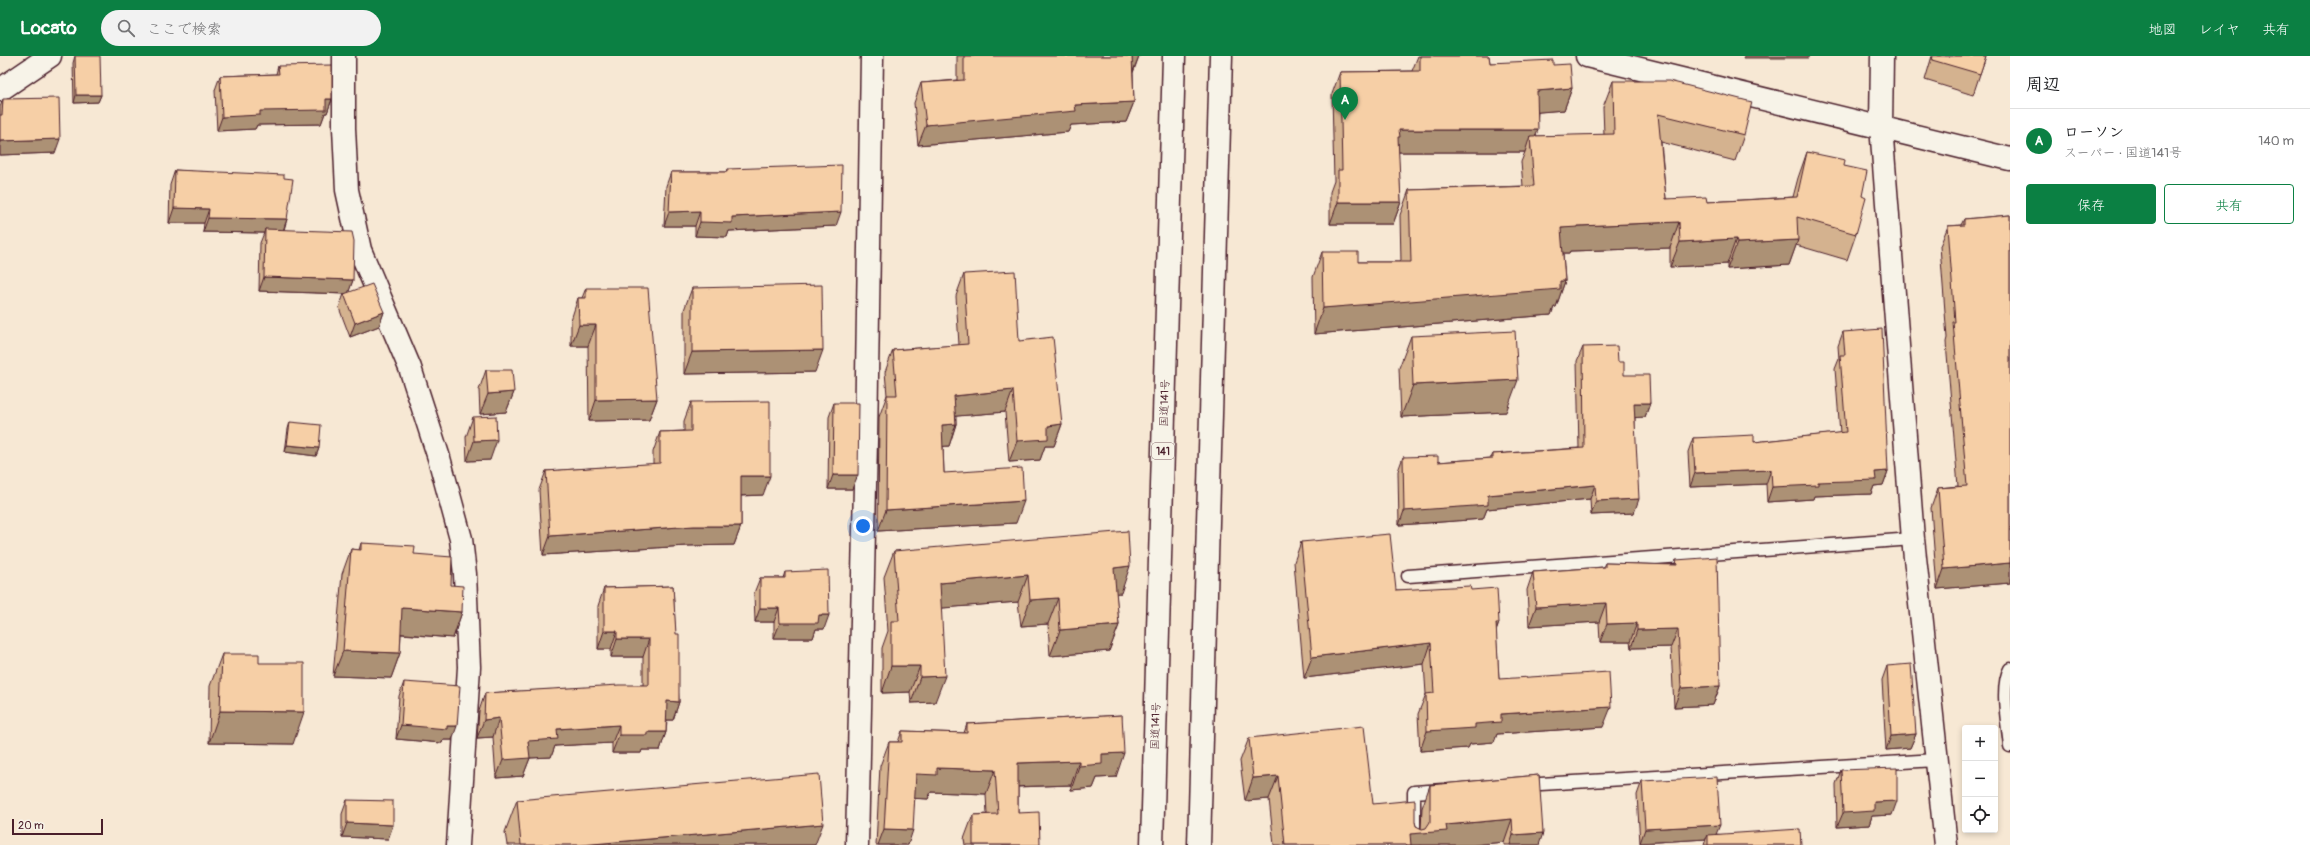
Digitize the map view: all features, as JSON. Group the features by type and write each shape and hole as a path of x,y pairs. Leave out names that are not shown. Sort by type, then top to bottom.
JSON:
{"main road":[{"path":"0,90 50,56"},
{"path":"344,56 344,128 347,190 360,250 410,368 439,458 461,538 465,574 469,668 458,845"},
{"path":"856,845 866,440 872,56"},
{"name":"国道141号","path":"1152,845 1174,56"},
{"path":"1199,845 1221,56"},
{"path":"1587,56 1881,126 2010,159"},
{"path":"1882,56 1881,126 1913,539 1946,845"}],"lane":[{"path":"1408,576 1913,539"},
{"path":"2010,668 2006,675 2005,691 2010,746"},
{"path":"1509,786 1936,760"},
{"path":"1414,845 1414,792 1454,789"}],"building":[{"path":"75,56 100,56 101,95 76,95"},
{"path":"964,56 1132,56 1134,102 1075,105 1076,111 926,125 921,83 964,80"},
{"path":"1420,56 1489,56 1490,63 1553,60 1553,65 1570,64 1572,88 1537,91 1538,130 1399,130 1401,202 1338,202 1338,170 1342,170 1340,72 1420,71"},
{"path":"1933,56 1986,56 1980,74 1932,60"},
{"path":"332,65 332,99 326,99 326,110 260,111 260,115 222,117 220,76 279,74 278,66"},
{"path":"1613,81 1669,81 1752,102 1744,135 1658,114 1666,199 1706,197 1707,202 1797,197 1807,152 1845,160 1844,166 1867,171 1862,196 1866,198 1856,234 1797,217 1798,240 1737,243 1736,239 1680,242 1679,222 1561,228 1565,281 1560,281 1560,289 1323,308 1322,252 1358,252 1358,262 1411,262 1409,190 1534,186 1530,136 1614,134"},
{"path":"59,98 60,139 0,141 0,115 2,115 3,99"},
{"path":"842,165 841,212 732,217 732,223 700,222 700,211 669,212 671,172 727,172 727,169"},
{"path":"175,170 284,175 284,178 293,179 287,219 208,218 209,209 174,208"},
{"path":"2010,215 2010,563 1944,569 1938,488 1967,486 1953,322 1955,322 1948,226 1964,225 1964,219"},
{"path":"265,229 352,232 354,241 353,280 264,277"},
{"path":"1015,271 1019,341 1053,337 1062,424 1048,426 1048,439 1017,441 1013,390 954,396 956,424 942,425 944,473 1022,468 1024,501 886,510 887,395 897,395 893,350 968,344 964,274"},
{"path":"372,284 384,312 355,323 344,294"},
{"path":"822,285 823,350 692,352 692,288"},
{"path":"586,288 648,288 657,399 596,400 596,325 579,325 578,298 586,298"},
{"path":"1882,329 1888,471 1875,472 1876,480 1818,482 1818,485 1772,487 1771,470 1695,473 1693,438 1754,435 1754,442 1846,432 1840,355 1845,355 1843,332"},
{"path":"1515,331 1518,380 1413,385 1411,336"},
{"path":"1617,346 1618,362 1624,362 1624,375 1649,375 1650,403 1634,403 1639,499 1596,501 1595,485 1488,495 1488,505 1404,511 1403,457 1438,456 1438,462 1493,458 1493,454 1584,448 1583,347"},
{"path":"486,370 512,370 514,392 488,394"},
{"path":"770,401 770,476 741,476 741,526 694,526 550,536 546,471 660,463 660,432 691,431 691,402"},
{"path":"834,403 859,403 858,475 833,475"},
{"path":"496,416 497,440 474,441 473,417"},
{"path":"290,422 321,425 319,448 287,445"},
{"path":"1128,531 1130,566 1114,568 1119,625 1060,630 1058,598 1030,600 1028,575 940,583 945,676 920,677 920,666 891,666 891,621 899,621 894,551"},
{"path":"1390,534 1396,590 1470,586 1471,590 1497,588 1499,623 1496,623 1499,679 1609,672 1611,707 1501,714 1501,722 1475,724 1475,728 1427,731 1426,694 1434,693 1431,643 1312,657 1301,542"},
{"path":"361,543 415,546 414,554 452,557 451,585 463,586 462,612 402,608 400,653 343,651 351,549 361,550"},
{"path":"1717,557 1720,686 1681,688 1678,629 1637,630 1637,623 1607,624 1606,603 1536,607 1533,572 1605,567 1605,563 1677,565 1676,560"},
{"path":"828,570 829,615 819,615 818,623 780,623 779,608 760,608 760,578 785,578 785,572"},
{"path":"673,586 676,634 679,634 679,702 667,701 666,732 647,732 647,735 619,735 619,725 557,729 558,739 528,741 530,758 503,760 499,718 484,720 485,693 619,685 649,685 649,639 617,639 617,631 604,631 604,588"},
{"path":"222,654 259,654 259,663 304,663 304,712 220,711"},
{"path":"1911,664 1916,734 1891,736 1887,666"},
{"path":"404,682 460,686 457,726 447,726 447,729 401,725"},
{"path":"1122,715 1124,753 1102,754 1102,764 1079,766 1079,761 1018,763 1018,813 1039,812 1040,845 973,845 973,815 998,814 995,770 937,768 937,775 916,774 913,830 884,829 889,742 902,742 902,731 967,733 967,724"},
{"path":"1364,726 1373,804 1415,800 1415,822 1416,826 1422,829 1426,828 1430,822 1430,785 1539,775 1543,833 1513,835 1512,819 1446,825 1447,831 1410,834 1411,845 1285,845 1278,776 1253,778 1249,738"},
{"path":"1897,768 1897,801 1874,802 1874,811 1843,813 1841,770"},
{"path":"819,774 823,824 581,845 521,845 517,800"},
{"path":"1717,777 1720,825 1645,829 1642,781"},
{"path":"347,800 393,801 393,825 347,823"},
{"path":"1800,829 1801,845 1708,845 1708,835"}],"place":[{"name":"ローソン","path":"1345,120"}]}
